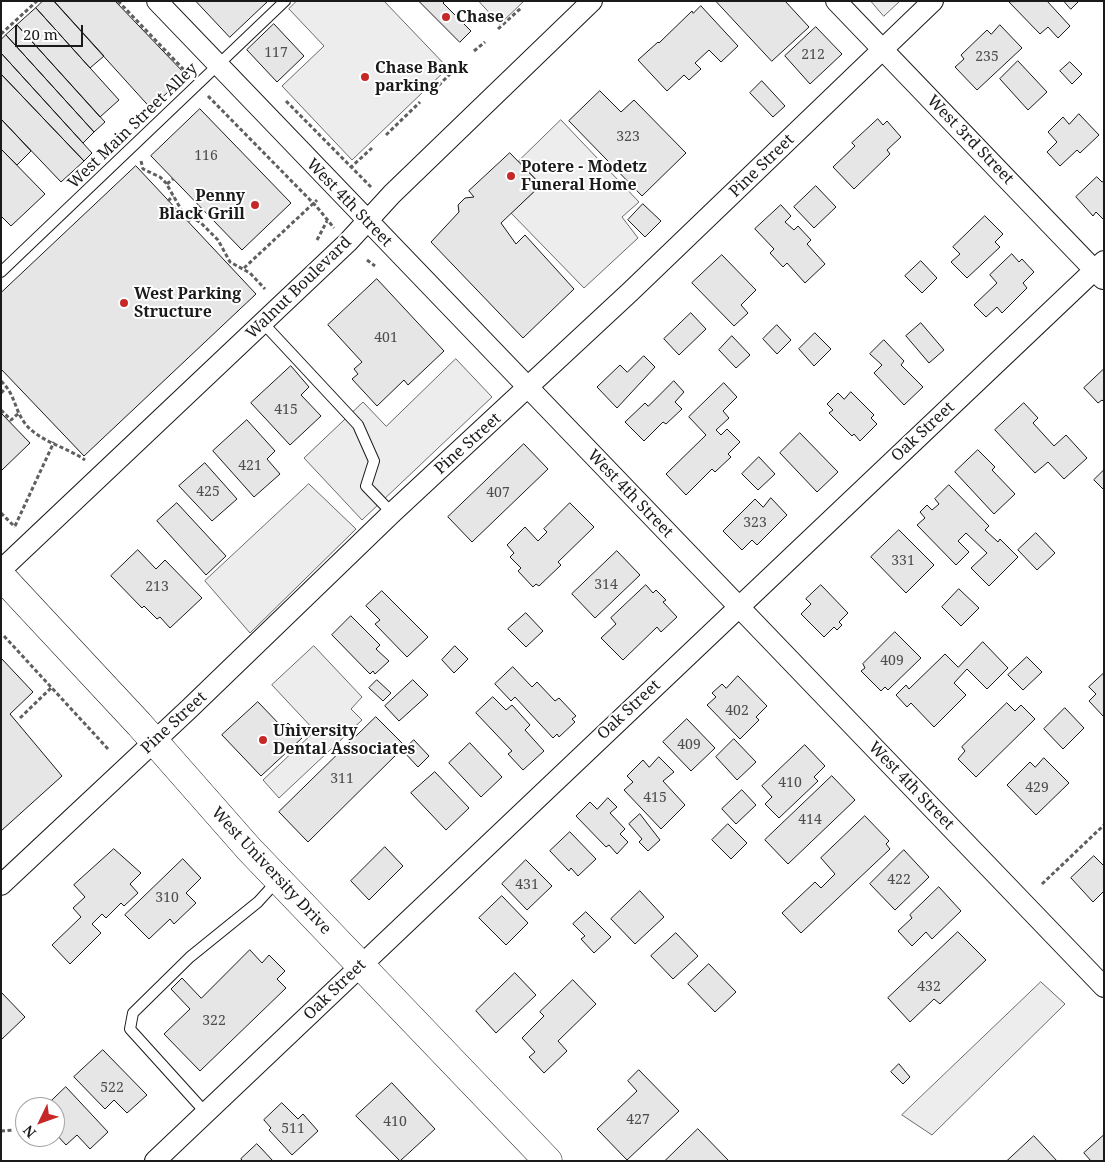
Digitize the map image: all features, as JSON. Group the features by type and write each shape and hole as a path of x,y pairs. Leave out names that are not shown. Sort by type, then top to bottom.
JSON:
{"main road":[{"name":"West University Drive","path":"1,576 278,880 548,1161"}],"street":[{"name":"West 4th Street","path":"157,1 366,222 1104,987"},
{"name":"Walnut Boulevard","path":"1,570 348,242 392,194 496,91 592,1"},
{"name":"West 3rd Street","path":"836,1 1101,270"},
{"name":"Pine Street","path":"1,885 154,742 392,514 528,388 933,1"},
{"name":"Oak Street","path":"155,1161 739,607 1101,270"}],"lane":[{"name":"West Main Street Alley","path":"1,272 285,1"},
{"path":"263,323 358,425 374,461 366,486 392,514"},
{"path":"206,1112 130,1029 133,1013 190,957 258,902 278,880"}],"path":[{"path":"1,34 37,1"},
{"path":"118,1 190,76"},
{"path":"498,29 521,8"},
{"path":"474,51 485,42"},
{"path":"434,90 459,65"},
{"path":"208,95 314,203 337,232"},
{"path":"283,98 373,189"},
{"path":"386,135 420,102"},
{"path":"344,173 372,148"},
{"path":"142,155 140,164 143,169 160,177 167,184 178,206 201,223 218,240 230,262 244,268 265,289"},
{"path":"167,184 173,179"},
{"path":"168,201 173,196"},
{"path":"244,268 317,200"},
{"path":"188,221 192,218"},
{"path":"367,260 375,266"},
{"path":"1,381 14,398 25,424 37,434 85,460"},
{"path":"1,392 7,387"},
{"path":"1,410 11,420 20,412"},
{"path":"14,526 54,442"},
{"path":"1,513 21,533"},
{"path":"4,636 109,750"},
{"path":"20,718 52,687"},
{"path":"1042,884 1104,825"},
{"path":"1,1131 14,1130"}],"shaded area":[{"name":"Chase Bank parking","path":"297,1 384,1 448,68 352,160 282,86 324,46 289,9"},
{"path":"479,1 524,1 500,24"},
{"path":"871,1 900,1 884,16"},
{"path":"561,120 639,202 622,217 638,238 584,288 511,213 541,185 519,161"},
{"path":"456,359 492,397 362,520 304,458 363,402 386,426"},
{"path":"309,484 356,529 250,633 205,581"},
{"path":"314,646 362,697 351,709 362,720 279,798 263,780 315,731 272,685"},
{"path":"1041,982 1065,1004 932,1135 902,1115"}],"building":[{"path":"43,1 54,1 104,56 90,68 36,8"},
{"path":"54,1 115,1 186,75 151,108"},
{"path":"196,1 266,1 267,2 230,37"},
{"name":"Chase","path":"419,1 445,1 443,3 471,31 460,42"},
{"path":"716,1 785,1 809,27 772,61"},
{"path":"1047,1 1070,26 1058,38 1048,27 1040,34 1009,2"},
{"path":"1064,1 1079,1 1071,9"},
{"path":"701,6 738,46 721,62 709,50 695,63 701,69 689,80 684,75 667,91 638,60 659,43 692,11 693,13"},
{"path":"36,8 119,100 100,117 17,25"},
{"path":"274,24 304,56 277,82 247,50"},
{"path":"17,25 105,122 94,132 6,35"},
{"path":"1000,25 1022,48 977,90 955,67 964,59 961,55 987,30 991,34"},
{"path":"816,27 842,54 810,84 785,56"},
{"path":"6,35 94,132 83,143 1,53 1,40"},
{"path":"1,53 92,153 84,161 1,74"},
{"path":"1018,61 1047,92 1028,110 1000,79"},
{"path":"1070,62 1082,74 1072,84 1060,71"},
{"path":"1,74 84,161 61,182 1,119"},
{"path":"762,81 785,106 773,117 750,93"},
{"path":"600,91 621,112 634,100 686,153 642,196 569,121"},
{"path":"200,109 291,203 242,250 151,156"},
{"path":"1079,114 1099,135 1080,153 1077,150 1060,166 1047,152 1057,142 1048,132 1063,117 1069,124"},
{"path":"1,119 31,151 17,165 1,149"},
{"path":"878,119 883,125 887,121 901,137 887,150 890,154 854,189 833,167 855,146 852,143"},
{"path":"1,149 45,194 11,226 1,216"},
{"path":"510,153 541,185 501,223 516,244 525,235 574,289 523,338 431,242 459,212 458,205 465,198 474,197 469,191"},
{"name":"West Parking Structure","path":"136,166 256,294 84,456 1,369 1,293"},
{"path":"1097,177 1102,182 1104,181 1104,220 1096,212 1093,216 1076,197"},
{"path":"816,186 836,207 814,228 794,207"},
{"path":"643,204 661,221 645,237 628,220"},
{"path":"781,205 791,216 785,222 794,230 798,226 811,240 807,244 825,264 805,283 787,263 783,267 770,253 774,249 755,229"},
{"path":"985,216 1003,234 995,242 1000,247 967,278 951,262 960,254 953,247"},
{"path":"1012,254 1019,262 1022,259 1034,272 1023,283 1027,288 1002,313 997,307 986,317 974,305 997,283 990,275"},
{"path":"722,255 756,290 741,305 748,313 734,326 692,283"},
{"path":"921,261 937,278 922,293 905,276"},
{"path":"377,279 444,351 408,385 404,380 377,406 352,379 358,374 354,369 362,362 328,325"},
{"path":"691,313 706,329 679,355 664,339"},
{"path":"921,323 944,350 929,363 906,336"},
{"path":"777,325 791,340 777,354 763,339"},
{"path":"815,333 831,349 814,366 799,349"},
{"path":"732,336 750,355 736,368 719,350"},
{"path":"884,340 904,361 901,365 923,387 904,405 874,373 882,365 870,354"},
{"path":"644,356 655,367 617,408 597,387 620,365 627,372"},
{"path":"291,366 309,387 301,395 321,416 290,445 251,403"},
{"path":"1104,369 1104,402 1102,400 1098,403 1084,388"},
{"path":"674,381 684,392 675,402 682,409 666,424 663,422 644,441 625,422 645,403 648,406"},
{"path":"724,383 737,397 723,411 729,418 716,430 721,435 727,429 740,442 728,454 731,457 715,472 712,469 686,495 666,474 706,435 689,417"},
{"path":"851,392 874,415 871,418 877,424 860,441 854,434 852,436 829,413 833,410 827,404 838,393 844,399"},
{"path":"1024,403 1038,418 1033,423 1054,446 1066,435 1087,458 1064,479 1048,462 1035,473 995,430"},
{"path":"1,413 30,443 1,471"},
{"path":"247,420 275,451 267,459 280,474 254,497 213,451"},
{"path":"800,433 838,472 817,492 780,453"},
{"path":"524,444 548,469 472,542 448,517"},
{"path":"978,450 995,467 992,470 1015,494 994,514 955,472"},
{"path":"759,457 775,474 758,490 742,474"},
{"path":"205,463 237,499 212,521 179,486"},
{"path":"1104,470 1104,490 1094,480"},
{"path":"949,485 989,526 985,530 998,542 1000,539 1018,557 989,586 971,568 987,553 966,533 958,541 969,552 956,565 917,525 925,518 920,512 927,505 932,510 939,504 935,499"},
{"path":"771,498 787,515 757,545 752,540 742,550 723,531 755,499 763,507"},
{"path":"177,503 226,556 206,575 157,521"},
{"path":"570,503 594,527 558,562 561,565 539,586 536,584 533,587 518,571 521,568 510,557 514,553 507,545 525,527 538,541 547,532 544,529"},
{"path":"899,530 934,565 906,593 871,557"},
{"path":"1036,533 1055,553 1037,570 1018,550"},
{"path":"138,550 156,569 165,560 202,598 170,628 160,617 157,619 144,606 142,608 111,576"},
{"path":"617,551 640,575 595,618 572,594"},
{"path":"646,585 653,593 656,590 666,600 663,602 677,617 661,632 657,627 623,660 601,638 616,624 611,618"},
{"path":"821,585 848,613 839,622 842,625 837,630 834,627 824,637 801,614 811,604 806,599"},
{"path":"959,589 979,608 961,626 942,607"},
{"path":"382,591 428,637 407,657 375,624 380,620 366,606"},
{"path":"526,613 543,631 526,647 508,629"},
{"path":"351,616 380,645 376,649 389,661 375,674 373,671 370,674 332,635"},
{"path":"895,632 921,658 888,690 885,687 881,691 861,671 865,668 863,664"},
{"path":"983,642 1008,668 987,689 967,669 954,683 966,695 934,727 911,703 907,707 896,695 906,685 909,689 945,654 958,667"},
{"path":"455,646 468,659 454,673 442,660"},
{"path":"1027,657 1042,672 1023,690 1008,675"},
{"path":"1,658 33,692 10,714 62,776 1,831"},
{"path":"513,667 532,687 537,682 555,701 559,698 576,716 572,719 575,722 559,737 557,734 553,738 515,697 511,701 495,684"},
{"path":"1104,673 1104,717 1089,701 1096,694 1089,687"},
{"path":"738,676 767,706 756,717 759,720 740,739 707,705 716,697 712,693 722,684 726,688"},
{"path":"377,680 391,693 383,701 369,688"},
{"path":"413,680 428,695 399,721 385,706"},
{"path":"493,697 506,710 512,705 530,725 525,730 544,751 523,770 508,754 512,751 476,713"},
{"name":"University Dental Associates","path":"258,702 283,728 288,723 302,738 261,776 222,735"},
{"path":"1007,703 1015,711 1021,705 1035,719 976,777 958,759 965,751 962,747"},
{"path":"1065,708 1084,728 1063,749 1044,729"},
{"path":"376,717 405,746 308,842 279,812"},
{"path":"687,719 715,748 691,771 663,742"},
{"path":"734,739 756,762 737,780 716,757"},
{"path":"414,740 429,756 418,767 403,751"},
{"path":"470,743 502,777 481,797 449,763"},
{"path":"805,745 825,766 814,777 818,781 779,818 765,804 772,797 762,786"},
{"path":"659,757 674,772 663,781 685,805 661,829 624,790 633,782 627,776 643,760 649,767"},
{"path":"1044,758 1069,783 1036,815 1007,785 1030,762 1035,767"},
{"path":"435,772 469,808 446,830 411,793"},
{"path":"832,776 855,800 788,864 765,840"},
{"path":"742,790 756,805 736,824 722,809"},
{"path":"608,798 617,807 610,813 625,829 620,834 628,842 617,854 609,845 606,847 576,816 590,802 597,809"},
{"path":"640,814 660,840 648,851 639,842 642,839 629,824"},
{"path":"865,816 889,841 886,844 890,849 801,933 782,913 815,882 821,888 835,874 821,858"},
{"path":"728,824 747,843 731,859 712,840"},
{"path":"570,832 596,859 578,876 571,868 569,871 550,851"},
{"path":"385,847 403,866 369,900 351,881"},
{"path":"114,849 141,873 130,884 138,893 124,906 121,903 106,918 102,914 92,924 101,933 70,964 52,945 81,917 73,908 85,897 74,885"},
{"path":"904,850 929,877 895,910 870,884"},
{"path":"1094,856 1104,866 1104,891 1093,902 1071,878"},
{"path":"183,859 201,878 186,893 196,903 174,924 170,919 149,939 125,915"},
{"path":"526,860 552,886 527,910 502,884"},
{"path":"939,887 961,911 932,939 926,932 912,946 898,931 912,918 910,915"},
{"path":"640,891 664,917 635,944 611,919"},
{"path":"502,896 528,923 506,945 479,918"},
{"path":"586,912 611,937 594,953 581,939 585,936 573,924"},
{"path":"958,932 986,960 940,1004 934,999 910,1022 888,998"},
{"path":"676,933 698,956 673,979 651,956"},
{"path":"250,950 262,963 269,955 285,971 277,979 286,988 200,1071 164,1034 190,1009 171,989 182,978 201,998"},
{"path":"709,964 736,992 715,1012 688,984"},
{"path":"515,973 536,995 496,1033 476,1011"},
{"path":"573,980 596,1004 558,1041 567,1051 544,1073 529,1057 535,1052 522,1038 544,1016 540,1012"},
{"path":"1,992 25,1017 1,1040"},
{"path":"103,1050 147,1095 127,1113 114,1100 105,1109 74,1077"},
{"path":"899,1064 910,1077 903,1084 891,1072"},
{"path":"639,1070 679,1111 627,1160 597,1129 637,1091 628,1081"},
{"path":"392,1083 435,1129 400,1161 356,1116"},
{"path":"66,1087 108,1132 90,1149 77,1135 66,1145 65,1097 56,1097"},
{"path":"282,1103 298,1119 303,1114 318,1131 292,1155 269,1130 271,1128 264,1120"},
{"path":"698,1129 729,1161 665,1161"},
{"path":"1104,1135 1104,1161 1091,1161 1084,1153"},
{"path":"1034,1136 1057,1161 1007,1161"},
{"path":"257,1144 273,1161 243,1161 241,1159"}],"place":[{"name":"Chase","path":"446,17"},
{"name":"Chase Bank parking","path":"365,77"},
{"name":"Potere - Modetz Funeral Home","path":"511,176"},
{"name":"Penny Black Grill","path":"255,205"},
{"name":"West Parking Structure","path":"124,303"},
{"name":"University Dental Associates","path":"263,740"}]}
